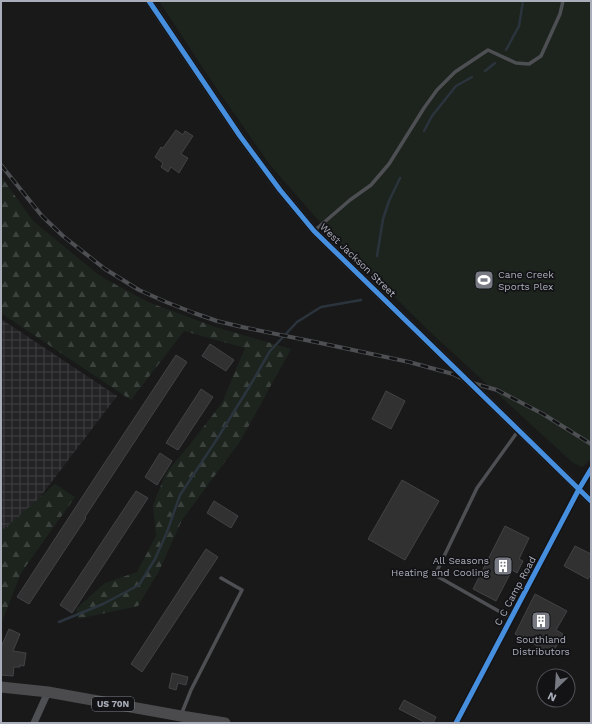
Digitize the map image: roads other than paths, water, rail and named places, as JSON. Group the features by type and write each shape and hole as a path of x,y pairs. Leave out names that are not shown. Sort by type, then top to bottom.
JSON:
{"main road":[{"name":"US 70N","path":"1,687 48,692 225,723"}],"street":[{"name":"West Jackson Street","path":"149,1 240,136 280,190 314,231 591,501"},
{"name":"C C Camp Road","path":"456,723 579,489 591,469"},
{"path":"34,723 48,692"}],"lane":[{"path":"314,231 350,200 372,185 390,164 424,108 455,72 488,50 516,64 530,64 541,56 560,14 563,1"},
{"path":"511,618 435,575 477,488 518,430"},
{"path":"181,716 191,690 242,590 221,578"}],"waterway":[{"path":"506,50 519,26 523,1"},
{"path":"485,71 495,63"},
{"path":"424,131 432,116 456,86 472,77"},
{"path":"377,256 383,219 389,201 400,178"},
{"path":"59,622 103,604 139,585 155,559 167,532 180,495 217,439 270,351 297,322 321,307 361,300"}],"railway":[{"path":"1,165 42,216 63,236 105,269 139,290 217,321 409,362 453,374 469,382 497,390 543,414 591,444"}],"place":[{"name":"Cane Creek Sports Plex","path":"484,280"},
{"name":"All Seasons Heating and Cooling","path":"503,566"},
{"name":"Southland Distributors","path":"541,621"}]}
